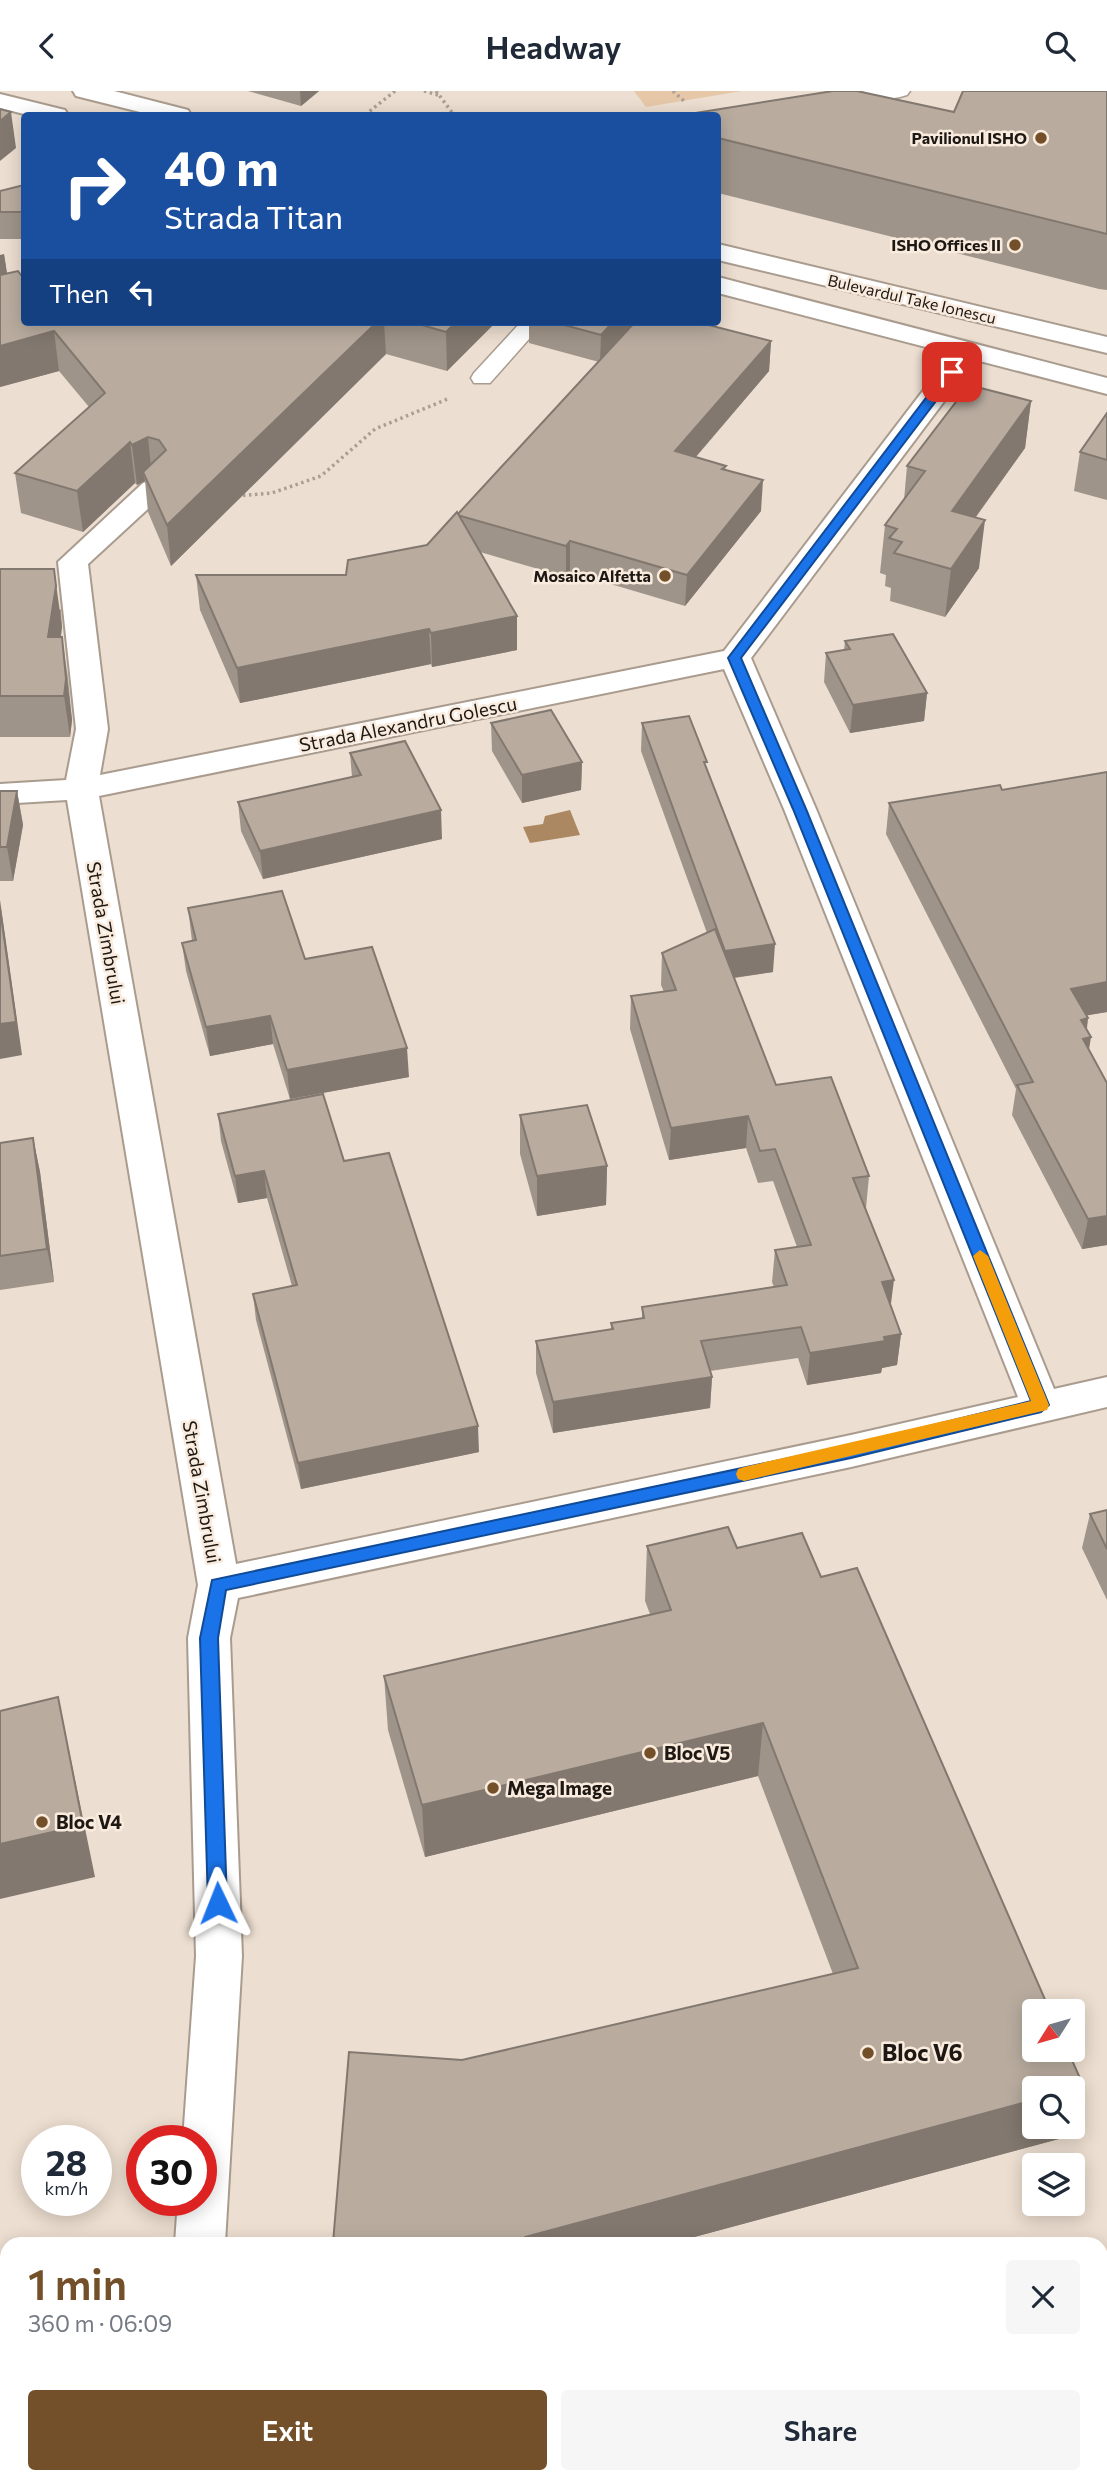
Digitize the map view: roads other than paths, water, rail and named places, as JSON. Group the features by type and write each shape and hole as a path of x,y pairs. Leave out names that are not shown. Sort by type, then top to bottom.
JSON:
{"street":[{"path":"85,91 167,112"},
{"path":"0,101 44,112"},
{"name":"Bulevardul Take Ionescu","path":"721,253 1107,345"},
{"name":"Bulevardul Take Ionescu","path":"721,286 1107,386"},
{"path":"968,351 734,658 800,809 1041,1405"},
{"path":"81,789 92,729 73,562 153,489"},
{"name":"Strada Alexandru Golescu","path":"0,794 81,789 734,658"},
{"name":"Strada Zimbrului","path":"81,789 219,1585 209,1638 219,1956 200,2237"},
{"path":"219,1585 851,1451 1041,1405 1107,1392"}],"lane":[{"path":"820,105 900,91"},
{"path":"482,377 529,326"}],"place":[{"name":"Pavilionul ISHO","path":"1041,138"},
{"name":"ISHO Offices II","path":"1015,245"},
{"name":"Mosaico Alfetta","path":"665,576"},
{"name":"Bloc V5","path":"650,1753"},
{"name":"Mega Image","path":"493,1788"},
{"name":"Bloc V4","path":"42,1822"},
{"name":"Bloc V6","path":"868,2053"}]}
